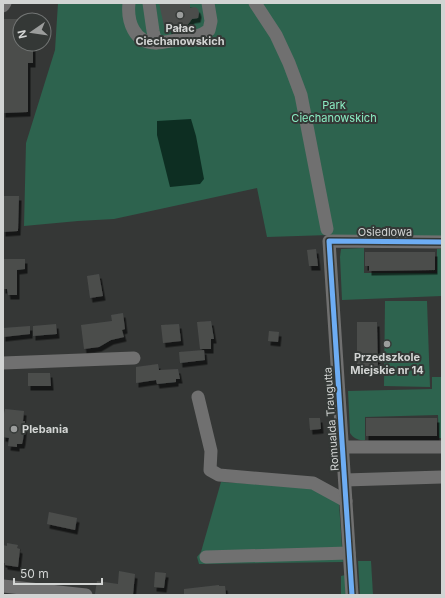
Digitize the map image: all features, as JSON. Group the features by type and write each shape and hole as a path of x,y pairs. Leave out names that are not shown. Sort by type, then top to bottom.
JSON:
{"street":[{"path":"129,3 128,14 134,32 144,41 156,43 202,35 209,30 211,21 208,3"},
{"path":"149,3 156,43"},
{"name":"Romualda Traugutta","path":"255,3 276,35 289,63 301,95 328,235 352,595"},
{"name":"Osiedlowa","path":"328,235 442,242"},
{"path":"3,363 134,358"},
{"path":"198,397 212,451 210,470 219,475 313,483 346,501"},
{"name":"Romualda Traugutta","path":"342,447 442,448"},
{"path":"345,480 442,477"},
{"path":"206,557 349,553"},
{"path":"3,586 86,595"}],"green space":[{"name":"Park Ciechanowskich","path":"58,3 442,3 442,238 329,235 267,237 257,188 114,219 24,226 26,143 55,50"},
{"path":"364,248 364,273 437,273 437,249 442,249 442,296 342,300 341,249"},
{"path":"385,301 427,301 430,387 384,386"},
{"path":"432,377 442,377 442,438 439,438 438,415 365,417 365,440 356,439 350,433 348,391 432,389"},
{"path":"221,482 338,489 343,562 199,564 197,557 201,552"},
{"path":"358,561 371,561 373,595 360,595"},
{"path":"345,575 346,595 341,595 341,576"}],"shaded area":[{"path":"191,119 196,136 204,179 200,184 170,187 157,135 157,121"}],"building":[{"name":"Pałac Ciechanowskich","path":"159,3 190,3 190,8 195,7 198,9 198,18 192,19 186,27 169,30 168,25 164,26"},
{"path":"3,19 12,19 12,52 33,52 33,63 28,63 28,112 3,113"},
{"path":"3,196 19,196 18,231 3,232"},
{"path":"316,249 318,266 309,266 307,250"},
{"path":"365,252 435,252 435,270 369,271 369,266 365,266"},
{"path":"3,259 25,259 25,269 17,270 17,295 8,295 7,289 3,289"},
{"path":"99,274 103,296 90,298 87,276"},
{"path":"123,313 125,329 122,330 124,337 111,340 99,347 84,349 81,325 112,321 111,315"},
{"path":"211,321 214,339 211,339 211,349 200,349 197,322"},
{"path":"357,322 377,322 378,371 357,371"},
{"path":"56,324 57,334 33,336 33,326"},
{"path":"179,324 181,341 163,343 161,325"},
{"path":"30,326 30,334 3,337 3,328"},
{"path":"269,331 279,332 278,342 268,341"},
{"path":"204,350 205,360 180,363 179,352"},
{"path":"158,364 159,370 178,369 180,379 176,379 176,382 157,384 156,380 136,383 136,367"},
{"path":"28,373 50,373 51,386 28,386"},
{"name":"Plebania","path":"5,409 24,411 23,421 25,421 23,440 22,444 17,444 17,447 8,446 9,438 3,437 3,418"},
{"path":"309,418 320,418 321,429 310,430"},
{"path":"366,418 437,418 437,436 366,436"},
{"path":"49,512 77,518 75,530 47,524"},
{"path":"7,543 18,545 17,548 20,549 18,567 5,565 5,563 3,563 3,545 7,546"},
{"path":"119,571 135,574 133,595 95,594 97,581 118,584"},
{"path":"155,572 166,573 164,588 154,587"},
{"path":"219,585 225,586 226,595 184,595 184,589"}],"cycle path":[{"path":"352,595 329,241 442,242"}],"place":[{"name":"Pałac Ciechanowskich","path":"180,15"},
{"name":"Przedszkole Miejskie nr 14","path":"387,344"},
{"name":"Plebania","path":"14,429"}]}
